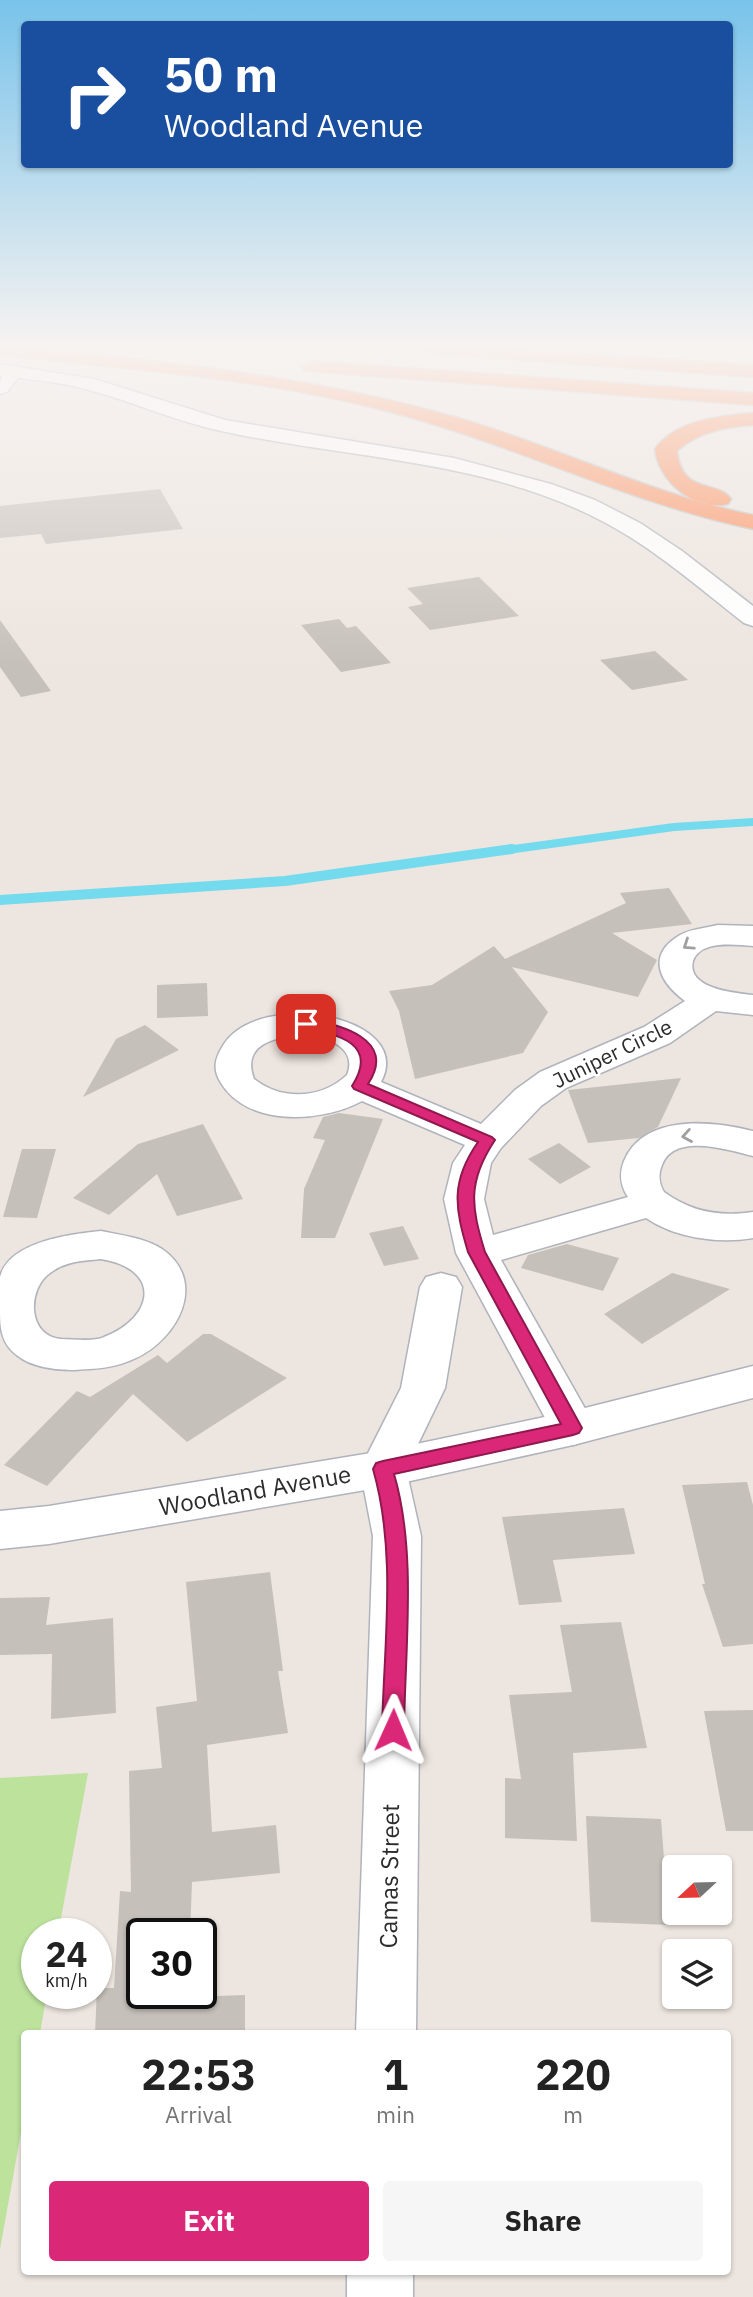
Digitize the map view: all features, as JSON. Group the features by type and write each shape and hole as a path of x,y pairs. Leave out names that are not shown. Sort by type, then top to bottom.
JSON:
{"highway":[{"path":"542,454 663,502 753,522"},
{"path":"666,454 670,472 693,489 753,508"}],"street":[{"path":"395,454 442,461 542,487 588,505 639,532 753,618"},
{"path":"753,936 733,933 709,935 678,950 673,962 677,976 691,991 710,1000 734,1005 753,1004"},
{"name":"Juniper Circle","path":"573,1428 477,1252 464,1199 472,1163 487,1140 528,1098 554,1080 657,1035 710,1000"},
{"path":"359,1086 487,1140"},
{"path":"753,1144 738,1137 710,1133 683,1135 665,1141 647,1155 640,1171 642,1185 653,1203 666,1212 687,1222 710,1228 753,1225"},
{"path":"477,1252 653,1203"},
{"path":"383,1469 423,1388 441,1287"},
{"name":"Woodland Avenue","path":"0,1530 49,1525 383,1469 573,1428 753,1382"},
{"name":"Camas Street","path":"383,1469 393,1503 397,1536 386,2030"},
{"path":"380,2275 380,2297"}],"green space":[{"path":"88,1773 61,1918 21,1918 21,2009 44,2009 41,2030 21,2030 21,2133 0,2249 0,1778"}],"building":[{"path":"160,489 183,529 46,544 41,534 0,538 0,506"},
{"path":"479,577 519,616 430,630 408,607 423,604 407,588"},
{"path":"339,619 347,628 356,626 391,663 341,672 301,625"},
{"path":"0,620 51,691 21,697 0,667"},
{"path":"655,651 688,680 632,690 600,660"},
{"path":"669,888 692,924 612,933 657,960 638,997 512,967 548,1012 523,1053 415,1079 399,1011 389,991 432,985 494,946 505,959 626,903 620,893"},
{"path":"207,983 208,1016 157,1018 157,985"},
{"path":"145,1025 179,1050 83,1097 116,1039"},
{"path":"681,1078 658,1127 639,1138 588,1143 568,1090"},
{"path":"339,1113 383,1119 335,1238 301,1238 304,1189 325,1140 313,1138 323,1117"},
{"path":"203,1124 243,1199 177,1216 157,1174 109,1215 73,1198 138,1144"},
{"path":"559,1143 591,1167 560,1184 528,1159"},
{"path":"22,1149 56,1149 37,1218 3,1217"},
{"path":"403,1226 419,1259 384,1266 369,1233"},
{"path":"567,1244 619,1258 603,1291 521,1268 528,1255"},
{"path":"672,1273 730,1289 642,1344 604,1314"},
{"path":"203,1334 211,1334 287,1378 187,1442 133,1394 47,1486 4,1465 77,1391 90,1397 158,1355 167,1363"},
{"path":"747,1482 753,1505 753,1644 723,1647 702,1584 705,1584 682,1485"},
{"path":"624,1508 635,1554 553,1560 562,1602 519,1605 502,1517"},
{"path":"270,1572 283,1671 278,1671 288,1733 207,1745 212,1832 276,1825 280,1873 192,1882 191,1918 126,1918 126,2009 217,2009 217,1996 245,1995 245,2030 95,2030 96,2009 112,2009 120,1891 131,1892 129,1771 162,1768 156,1707 197,1701 186,1582"},
{"path":"50,1597 46,1625 113,1618 116,1713 51,1719 52,1654 0,1655 0,1598"},
{"path":"621,1622 647,1748 573,1753 577,1841 505,1838 505,1778 521,1779 509,1695 572,1692 560,1625"},
{"path":"753,1710 753,1831 726,1831 704,1711"},
{"path":"586,1816 661,1819 664,1855 662,1925 591,1922"}],"waterway":[{"path":"500,851 674,827 753,822"},
{"path":"0,900 285,881 512,849"}],"route":[{"path":"306,1024 332,1028 350,1035 363,1046 370,1062 368,1073 359,1086 487,1140 472,1163 464,1199 467,1222 477,1252 573,1428 383,1469 393,1503 397,1536 393,1730"}]}
